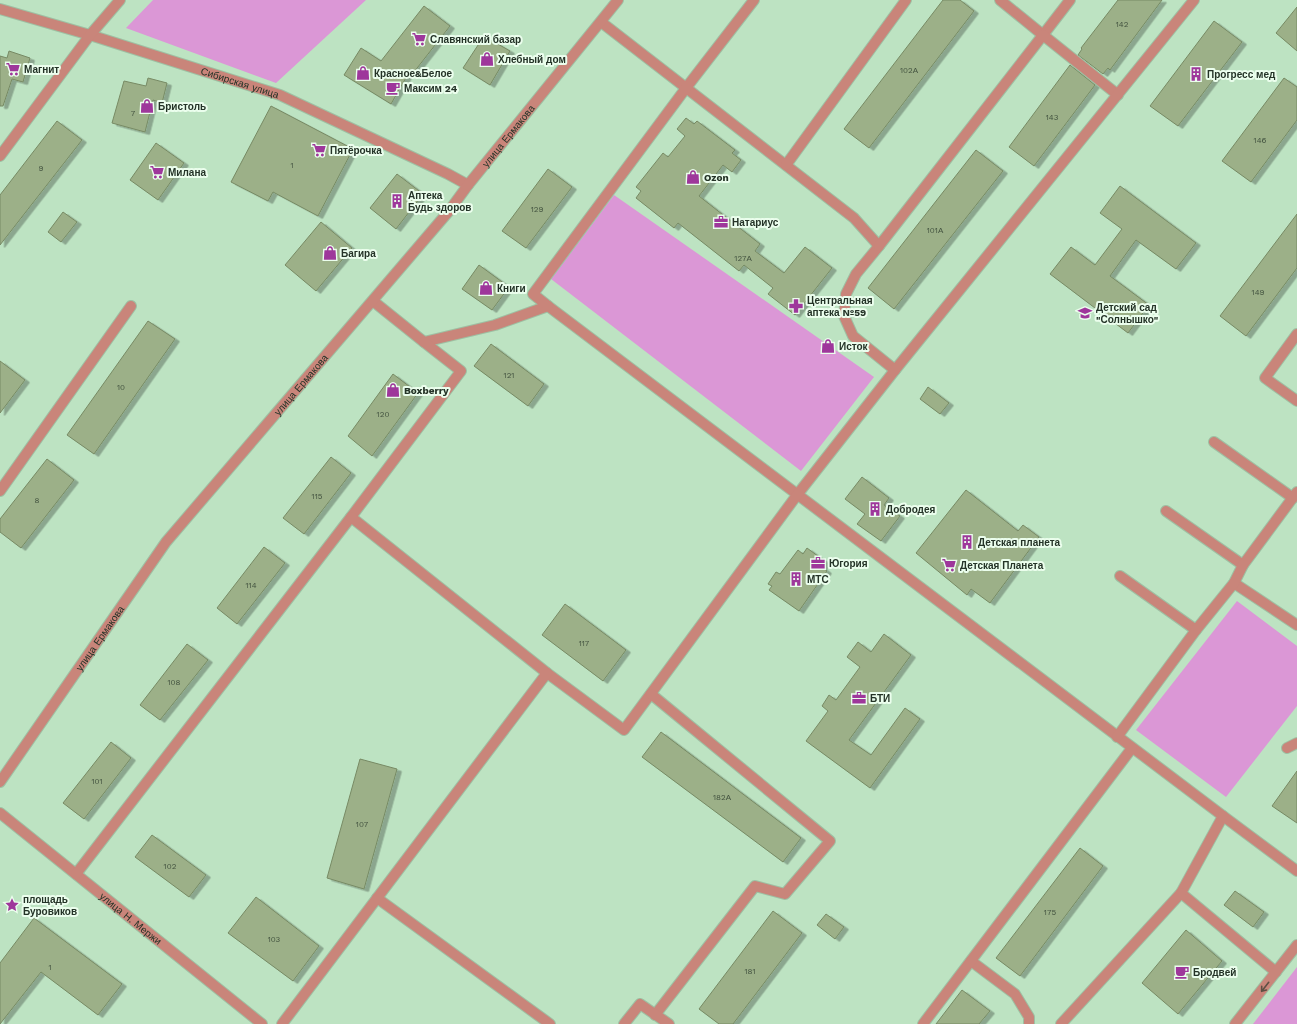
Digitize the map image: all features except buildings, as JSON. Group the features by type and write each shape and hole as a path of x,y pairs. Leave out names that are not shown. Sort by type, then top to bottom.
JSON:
{"street":[{"path":"0,156 90,34 120,0"},
{"name":"улица Ермакова","path":"0,782 166,542 449,211 468,185 601,22 617,0"},
{"path":"754,0 686,88 533,294 1117,737 1297,871"},
{"path":"786,165 906,0"},
{"path":"1000,0 1118,95"},
{"path":"895,370 854,336 844,316 846,294 856,274 1070,0"},
{"path":"351,517 547,672 624,730 797,495 895,370 1194,0"},
{"name":"Сибирская улица","path":"0,9 90,34 280,96 448,174 468,185"},
{"path":"601,22 854,218 879,246"},
{"path":"76,874 351,517 461,371 374,300"},
{"path":"0,491 131,306"},
{"path":"424,342 496,325 548,306"},
{"path":"1297,334 1265,378 1297,400"},
{"path":"1117,737 1196,630 1234,583 1243,565 1295,495 1214,442"},
{"path":"1166,511 1243,565"},
{"path":"1120,576 1196,630"},
{"path":"1234,583 1297,625"},
{"path":"282,1024 547,672"},
{"path":"651,694 830,842 785,894 755,886 655,1015"},
{"path":"1287,748 1297,743"},
{"path":"923,1024 1132,748"},
{"name":"улица Н. Мержи","path":"0,813 262,1024"},
{"path":"1061,1024 1181,893 1223,816"},
{"path":"1181,893 1276,972"},
{"path":"377,898 550,1024"},
{"path":"1235,1024 1297,945"},
{"path":"971,961 1015,994 1029,1017 1029,1024"},
{"path":"624,1024 640,1004 669,1024"}],"shaded area":[{"path":"153,0 366,0 276,83 126,28"},
{"path":"614,195 874,377 801,471 551,279"},
{"path":"1237,601 1297,646 1297,706 1226,797 1136,730"},
{"path":"1297,967 1297,1024 1253,1024"}],"place":[{"name":"Славянский базар","path":"419,39"},
{"name":"Хлебный дом","path":"487,59"},
{"name":"Магнит","path":"13,69"},
{"name":"Красное&Белое","path":"363,73"},
{"name":"Прогресс мед","path":"1196,74"},
{"name":"Максим 24","path":"393,88"},
{"name":"Бристоль","path":"147,106"},
{"name":"Пятёрочка","path":"319,150"},
{"name":"Милана","path":"157,172"},
{"name":"Ozon","path":"693,177"},
{"name":"Аптека Будь здоров","path":"397,201"},
{"name":"Натариус","path":"721,222"},
{"name":"Багира","path":"330,253"},
{"name":"Книги","path":"486,288"},
{"name":"Центральная аптека №59","path":"796,306"},
{"name":"Детский сад \"Солнышко\"","path":"1085,313"},
{"name":"Исток","path":"828,346"},
{"name":"Boxberry","path":"393,390"},
{"name":"Добродея","path":"875,509"},
{"name":"Детская планета","path":"967,542"},
{"name":"Югория","path":"818,563"},
{"name":"Детская Планета","path":"949,565"},
{"name":"МТС","path":"796,579"},
{"name":"БТИ","path":"859,698"},
{"name":"площадь Буровиков","path":"12,905"},
{"name":"Бродвей","path":"1182,972"}]}
